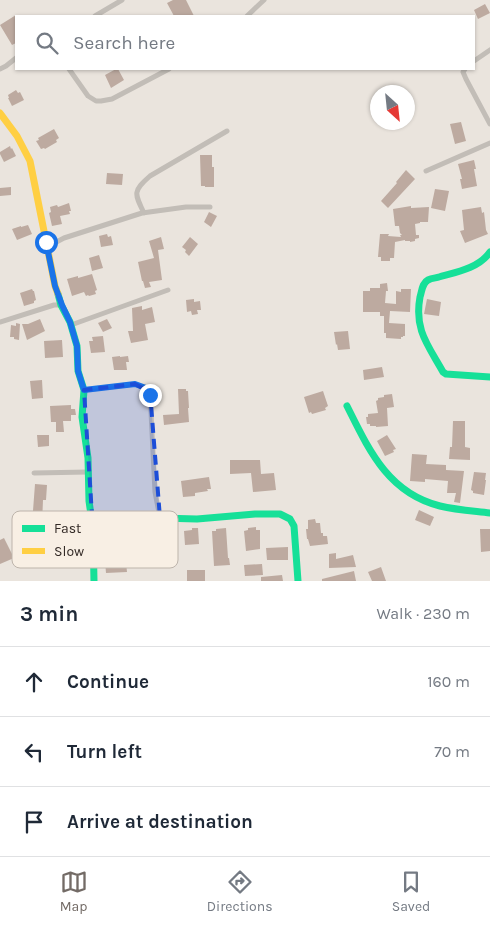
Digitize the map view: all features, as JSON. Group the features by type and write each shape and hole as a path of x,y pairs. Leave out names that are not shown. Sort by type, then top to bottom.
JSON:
{"street":[{"path":"98,15 122,0"},
{"path":"249,15 264,0"},
{"path":"475,60 490,50"},
{"path":"0,69 15,59"},
{"path":"70,70 88,96 96,101 112,99 167,70"},
{"path":"464,70 463,72 466,79 490,124"},
{"path":"1,116 17,136 30,161 55,286 71,325 77,346 78,371 84,390 82,417 88,458 90,511"},
{"path":"144,213 136,198 139,186 150,176 227,131"},
{"path":"426,171 490,143"},
{"path":"47,247 64,238 144,213 186,207 210,207"},
{"path":"490,252 485,258 471,267 425,282 418,310 423,337 443,372 446,374 490,377"},
{"path":"71,325 168,290"},
{"path":"0,322 54,305 62,305"},
{"path":"84,390 135,384 146,388 150,392 155,492 159,511"},
{"path":"347,406 359,432 379,463 400,487 415,497 439,506 490,513"},
{"path":"34,473 88,472"},
{"path":"178,518 280,514 290,520 294,526 298,581"},
{"path":"94,568 94,581"}],"highlighted area":[{"path":"135,384 150,392 160,518 105,525 93,531 84,390"}],"building":[{"path":"173,0 186,0 194,15 173,15 167,3"},
{"path":"485,4 490,13 478,19 474,10"},
{"path":"15,16 15,44 12,45 0,25"},
{"path":"114,70 119,70 124,80 111,88 105,75"},
{"path":"16,90 18,93 20,92 24,100 12,106 8,95"},
{"path":"461,122 466,141 455,144 450,124"},
{"path":"54,129 59,138 56,140 57,142 45,149 41,149 36,141"},
{"path":"10,146 16,156 4,162 0,152"},
{"path":"200,155 212,155 214,187 201,186"},
{"path":"474,160 477,186 462,189 460,179 462,179 458,164"},
{"path":"406,170 415,179 388,208 381,201"},
{"path":"107,173 123,174 122,185 106,184"},
{"path":"11,187 11,195 0,196 0,188"},
{"path":"435,189 449,191 445,211 431,208"},
{"path":"69,203 70,214 60,216 62,224 52,226 49,213 51,212 50,207 57,205 58,207"},
{"path":"411,206 411,208 429,207 428,222 415,224 416,235 419,235 419,238 410,242 405,240 395,242 394,258 390,258 390,261 381,261 381,257 378,257 380,234 401,237 400,235 402,235 399,226 395,226 393,209"},
{"path":"481,207 482,213 484,212 488,234 465,243 460,231 464,230 462,210"},
{"path":"209,212 217,216 211,227 204,222"},
{"path":"28,225 32,234 17,240 12,229"},
{"path":"107,234 108,237 111,236 113,245 101,247 99,236"},
{"path":"161,237 164,249 158,250 162,280 149,282 151,287 145,288 138,262 154,258 149,241"},
{"path":"190,237 198,244 189,256 182,247"},
{"path":"99,255 103,268 92,271 89,258"},
{"path":"92,274 97,290 95,291 96,294 86,296 84,292 72,296 67,279"},
{"path":"387,283 388,291 386,291 385,303 396,304 396,291 401,292 401,289 411,289 410,312 390,311 389,323 405,324 405,336 401,337 401,339 386,338 386,333 384,333 384,316 380,316 380,312 363,312 363,291 370,291 370,288 380,288 380,284"},
{"path":"32,289 36,300 34,303 24,306 20,293"},
{"path":"194,299 194,302 200,301 201,310 197,310 198,314 192,315 191,311 187,312 186,300"},
{"path":"427,299 441,302 439,316 424,314"},
{"path":"142,306 142,310 152,307 155,322 145,324 148,340 131,343 128,331 133,331 132,308"},
{"path":"40,319 45,331 27,340 22,324 28,324"},
{"path":"107,319 112,328 103,332 98,323"},
{"path":"16,323 20,324 19,340 10,337 11,325 16,326"},
{"path":"348,331 350,349 338,350 334,332"},
{"path":"103,336 105,352 91,353 89,341 93,341 92,337"},
{"path":"62,340 63,357 45,358 44,341"},
{"path":"128,356 129,362 126,362 127,370 114,370 112,357"},
{"path":"382,367 384,377 364,380 363,370"},
{"path":"42,380 43,398 32,399 30,381"},
{"path":"178,389 186,389 188,391 189,422 164,425 163,415 179,414"},
{"path":"323,391 328,406 325,408 326,410 312,414 311,412 309,413 304,397"},
{"path":"392,394 394,407 387,408 388,426 376,427 367,424 366,417 368,417 368,414 378,413 376,401 378,398"},
{"path":"71,405 71,409 75,409 76,415 71,415 71,421 63,421 64,432 56,432 56,422 51,422 50,406"},
{"path":"453,421 465,421 465,447 470,448 470,460 449,459 450,447 452,447"},
{"path":"37,435 49,435 49,446 38,447"},
{"path":"387,435 396,449 385,456 377,441"},
{"path":"412,454 427,455 426,464 446,465 446,470 464,471 460,503 454,502 456,493 447,493 448,481 425,479 425,482 410,481"},
{"path":"230,460 260,460 261,474 274,473 276,490 253,492 251,473 230,474"},
{"path":"474,472 486,473 484,495 473,493 471,490"},
{"path":"209,477 211,489 195,493 195,496 183,497 181,481"},
{"path":"35,484 47,485 46,500 43,500 43,511 33,511"},
{"path":"419,510 434,517 430,526 415,520"},
{"path":"315,519 316,523 320,523 323,536 327,536 328,544 310,546 306,529 308,529 308,520"},
{"path":"256,527 256,530 260,530 260,549 246,551 244,531 248,530 248,528"},
{"path":"192,528 198,528 199,544 185,545 184,531 192,530"},
{"path":"226,528 230,565 214,566 212,531"},
{"path":"480,529 490,529 490,551 481,552"},
{"path":"4,538 12,554 12,559 0,564 0,540"},
{"path":"288,547 288,560 267,560 266,548"},
{"path":"336,553 336,559 353,555 356,567 329,568 329,554"},
{"path":"262,564 263,575 245,576 244,565"},
{"path":"381,567 386,581 372,581 368,572"},
{"path":"106,568 127,568 127,572 106,573"},
{"path":"187,570 205,570 205,581 187,581"},
{"path":"354,571 356,581 322,581 322,579"},
{"path":"282,575 283,581 261,581 261,577"}],"traffic: fast":[{"path":"490,252 474,266 426,281 423,285 419,309 419,319 424,337 443,372 446,374 490,377"},
{"path":"58,294 61,305 70,322 77,346 78,371 84,390 82,417 88,458 90,511"},
{"path":"347,406 372,454 382,468 407,491 422,500 440,506 490,513"},
{"path":"178,518 280,514 290,519 294,526 298,581"},
{"path":"94,568 94,581"}],"traffic: slow":[{"path":"0,113 17,136 30,161 58,294"}],"route":[{"path":"46,242 55,286 70,322 77,346 78,371 84,390 135,384 146,388 150,395"}]}
